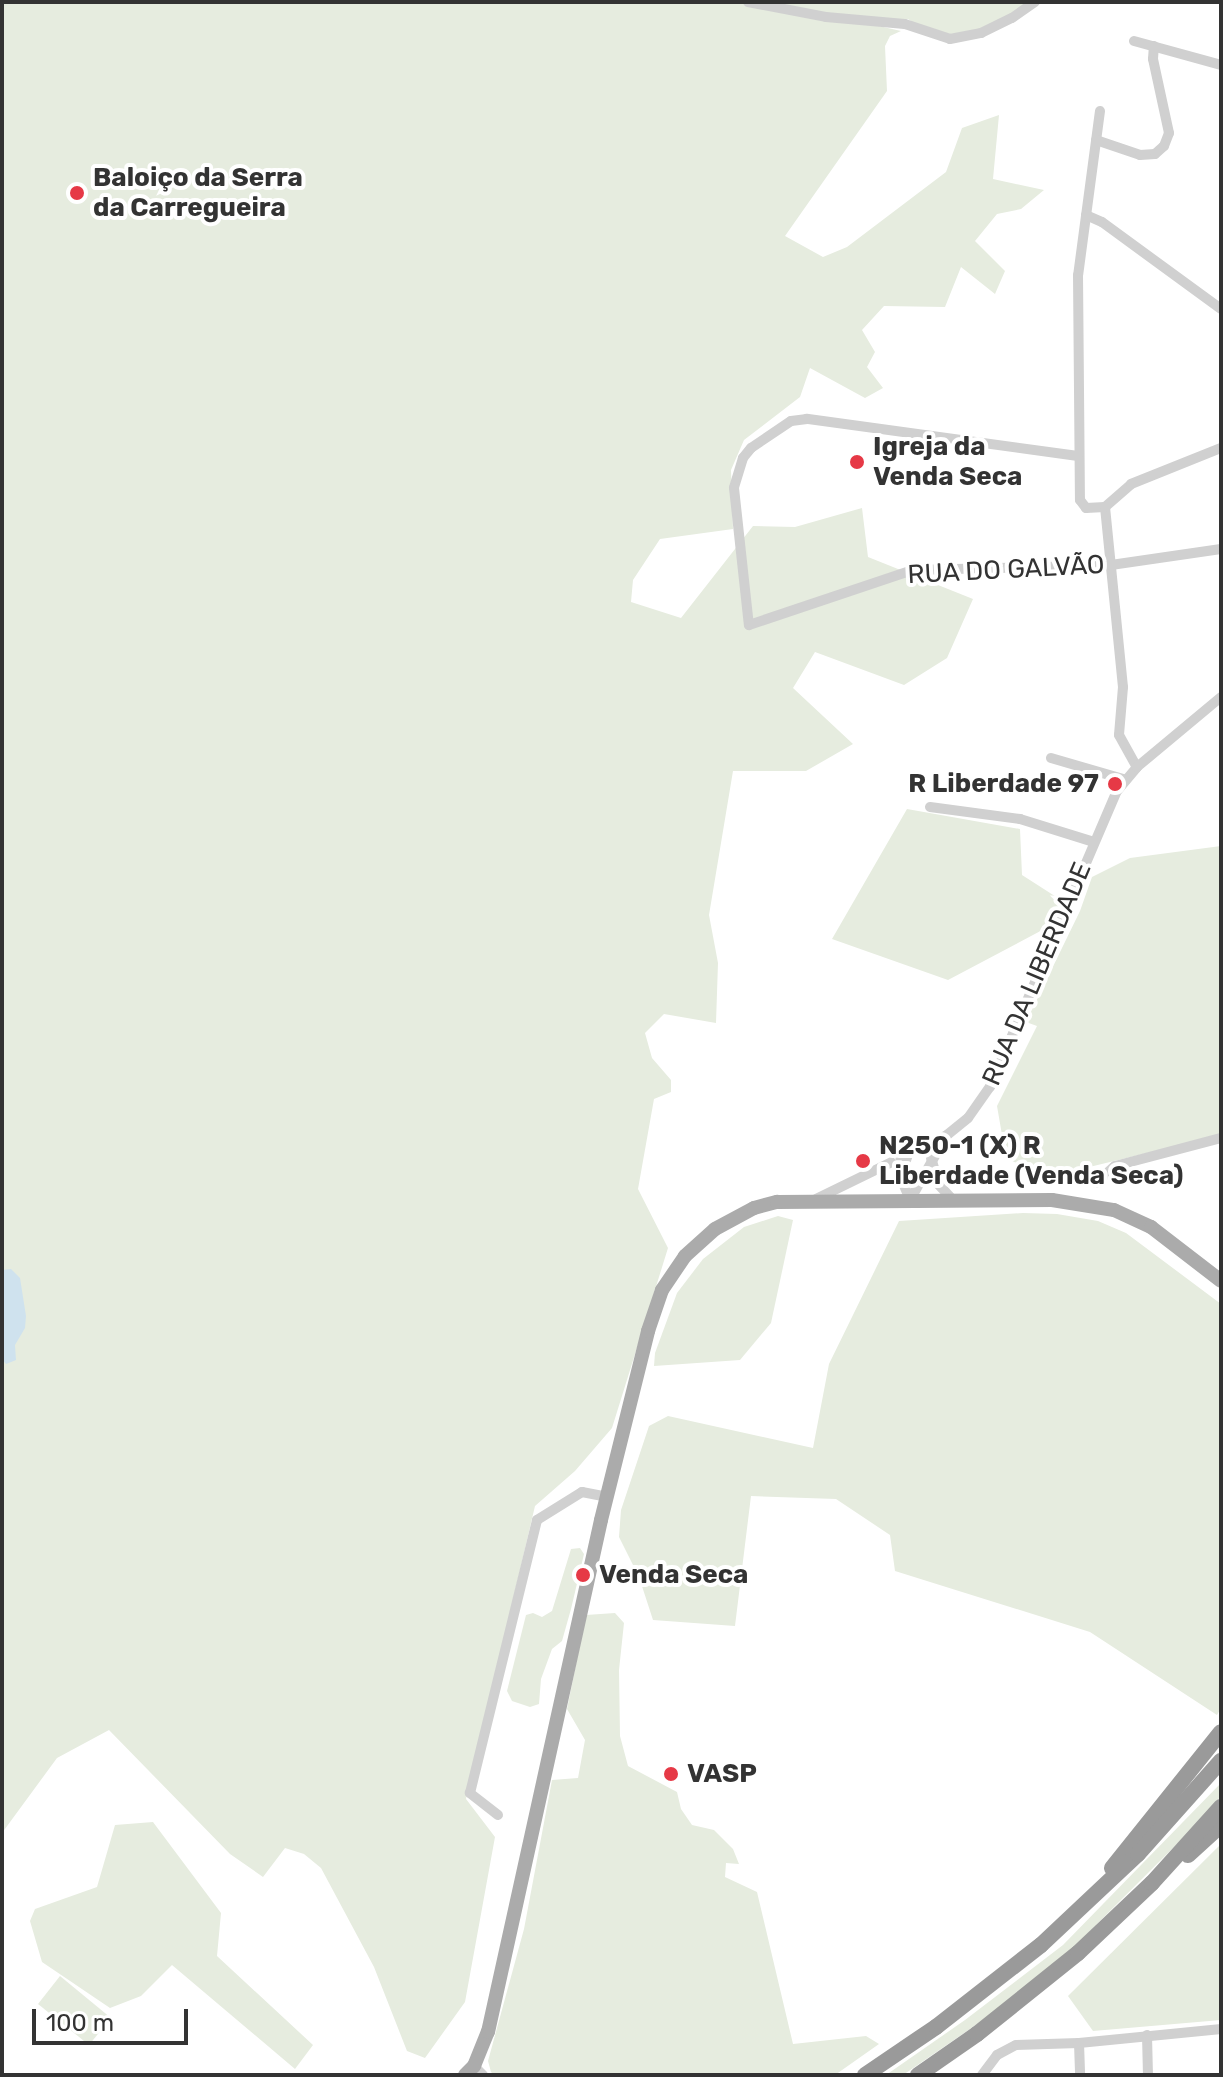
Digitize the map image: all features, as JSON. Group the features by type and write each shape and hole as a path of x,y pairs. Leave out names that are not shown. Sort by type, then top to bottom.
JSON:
{"highway":[{"path":"1075,1915 1221,1732"},
{"path":"865,2075 989,1988 1075,1915 1138,1854 1221,1761"},
{"path":"918,2075 977,2034 1067,1962 1152,1883 1221,1807"},
{"path":"1152,1883 1206,1842 1221,1825"}],"main road":[{"path":"474,2072 488,2032 607,1497 648,1331 662,1290 685,1256 715,1229 754,1208 810,1201 1052,1200 1114,1210 1171,1240 1221,1281"}],"street":[{"path":"748,2 826,17 905,24 950,39 981,33 1012,18 1035,2"},
{"path":"1134,41 1221,65"},
{"path":"1096,140 1140,155 1155,154 1164,146 1169,133 1153,59 1154,46"},
{"path":"1100,111 1078,275 1080,500 1086,508 1105,507 1131,484 1221,448"},
{"path":"1086,215 1102,222 1221,309"},
{"name":"RUA DO GALVÃO","path":"1078,456 807,419 791,421 751,448 743,458 734,488 749,625 912,570 1111,565 1221,549"},
{"path":"1105,507 1123,687 1119,735 1137,767"},
{"name":"RUA DA LIBERDADE","path":"810,1201 947,1135 968,1118 990,1087 1094,842 1126,780 1137,767 1221,697"},
{"path":"1051,758 1126,780"},
{"path":"930,807 1020,819 1094,842"},
{"path":"910,1200 931,1158 947,1135"},
{"path":"1096,1183 1115,1166 1221,1138"},
{"path":"909,1154 900,1176 910,1200"},
{"path":"931,1158 939,1185 953,1200"},
{"path":"498,1815 470,1793 537,1520 582,1492 607,1497"},
{"path":"982,2075 1008,2047 1221,2029"},
{"path":"1147,2035 1148,2075"},
{"path":"1079,2043 1080,2075"}],"shaded area":[{"path":"2,2 1030,2 1003,20 960,36 921,28 908,19 889,22 843,18 901,31 890,36 885,46 887,91 785,236 823,257 847,247 946,172 962,128 999,115 993,179 1044,190 1021,209 997,214 975,241 1005,271 995,294 961,267 945,307 884,306 862,330 875,352 867,367 883,388 865,398 810,368 800,397 744,440 731,470 733,529 660,539 633,580 631,602 681,618 753,526 795,527 862,508 868,557 973,599 947,658 904,685 815,652 793,688 853,744 806,771 733,771 709,915 718,963 716,1023 664,1014 645,1033 652,1058 671,1080 671,1092 654,1099 638,1189 668,1248 612,1428 575,1471 535,1506 466,1799 495,1837 465,2002 425,2058 407,2051 374,1967 321,1868 304,1854 285,1848 263,1877 230,1854 109,1730 57,1758 2,1833"},
{"path":"907,809 1020,829 1022,875 1061,900 1048,927 948,980 832,939"},
{"path":"1221,846 1221,1135 1073,1171 1027,1168 1006,1158 997,1106 1037,1026 1026,1022 1080,911 1092,877 1130,858"},
{"path":"1023,1213 1057,1214 1098,1221 1126,1233 1221,1304 1221,1708 1217,1715 1090,1632 895,1571 890,1535 836,1499 751,1496 735,1626 653,1620 639,1577 619,1537 621,1510 649,1426 668,1416 813,1448 829,1364 899,1221"},
{"path":"778,1216 793,1220 771,1323 740,1360 654,1366 655,1353 677,1293 703,1259 744,1227"},
{"path":"580,1548 584,1554 571,1609 562,1641 552,1649 541,1679 539,1704 530,1707 512,1701 507,1691 526,1615 533,1613 542,1617 552,1611 571,1549"},
{"path":"615,1613 624,1623 619,1670 620,1736 628,1766 677,1792 681,1809 692,1825 714,1830 733,1849 739,1864 726,1863 725,1877 757,1892 793,2044 866,2036 879,2044 835,2075 494,2075 491,2072 488,2061 524,1929 552,1780 578,1778 585,1740 567,1709 586,1615"},
{"path":"1221,1783 1221,1796 1198,1823 1068,1953 983,2020 903,2075 886,2075 965,2020 1063,1945"},
{"path":"153,1822 221,1913 217,1956 313,2045 295,2069 172,1965 141,1996 110,2008 42,1962 30,1921 35,1909 97,1887 115,1825"},
{"path":"1221,1844 1221,2020 1093,2031 1068,1996"},
{"path":"60,1976 111,2018 89,2045 38,2004"}],"water":[{"path":"11,1269 20,1278 26,1316 25,1328 15,1345 16,1360 6,1364 2,1359 2,1270"}],"place":[{"name":"Baloiço da Serra da Carregueira","path":"77,193"},
{"name":"Igreja da Venda Seca","path":"857,462"},
{"name":"R Liberdade 97","path":"1115,784"},
{"name":"N250-1 (X) R Liberdade (Venda Seca)","path":"863,1161"},
{"name":"Venda Seca","path":"583,1575"},
{"name":"VASP","path":"671,1774"}]}
